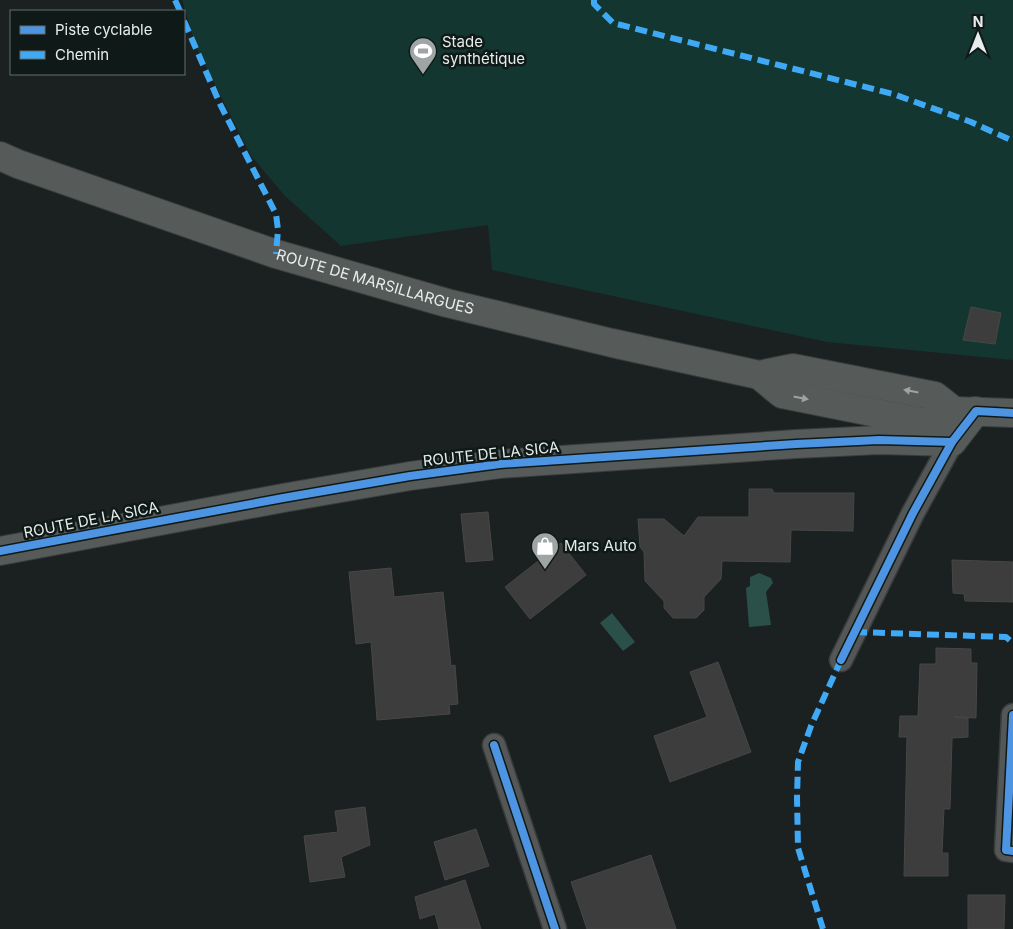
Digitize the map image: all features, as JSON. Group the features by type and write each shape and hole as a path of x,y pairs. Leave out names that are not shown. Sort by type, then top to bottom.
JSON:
{"main road":[{"name":"ROUTE DE MARSILLARGUES","path":"0,156 18,164 286,256 447,303 612,343 759,375 782,394 927,423 965,411 1013,413"},
{"path":"952,442 965,411"},
{"name":"ROUTE DE LA SICA","path":"0,551 283,498 410,476 500,464 879,440 952,442"}],"street":[{"path":"841,660 913,512 952,442"},
{"path":"1013,715 1006,850 1013,851"},
{"path":"494,745 555,929"}],"shaded area":[{"path":"182,0 1013,0 1013,360 827,342 492,270 488,225 341,246 285,196 251,156 196,47"},
{"path":"759,573 771,578 773,583 766,592 771,625 749,627 746,588 750,586 750,577"},
{"path":"612,613 635,642 623,651 600,623"}],"building":[{"path":"971,307 1001,313 995,344 963,340"},
{"path":"749,489 772,489 774,493 854,493 853,531 791,530 790,562 722,561 721,579 704,597 704,610 696,618 673,618 664,608 664,601 645,581 644,552 640,547 638,519 664,519 684,536 698,517 749,517"},
{"path":"488,512 493,560 466,562 461,514"},
{"path":"561,543 586,575 530,619 505,587"},
{"path":"952,560 1013,562 1013,602 965,601 964,594 953,593"},
{"path":"391,568 394,597 443,592 451,666 455,665 458,704 449,705 450,714 377,720 371,642 356,644 349,572"},
{"path":"936,648 971,649 971,663 977,663 976,718 954,717 968,718 968,737 952,738 950,809 944,809 942,853 948,853 948,876 904,876 907,737 899,737 900,716 918,716 920,664 936,664"},
{"path":"718,662 751,752 670,782 654,736 707,717 690,672"},
{"path":"365,807 370,845 341,857 345,877 310,882 304,836 338,832 335,811"},
{"path":"476,829 489,866 445,880 434,842"},
{"path":"651,855 676,929 587,929 571,882"},
{"path":"465,880 481,929 439,929 435,914 420,919 415,897"},
{"path":"968,895 1005,895 1004,929 968,929"}],"marked path":[{"path":"175,0 180,10"},
{"path":"594,0 594,4 613,23 893,94 971,122 1013,141"},
{"path":"185,23 220,104 276,214 278,230 276,254"},
{"path":"855,632 1006,637 1013,643"},
{"path":"823,929 798,848 798,762 811,726 841,660"}],"cycle path":[{"path":"0,551 283,498 410,476 500,464 796,444 879,440 952,442 976,411 1013,413"},
{"path":"841,660 913,513 952,442"},
{"path":"1013,715 1006,850 1013,851"},
{"path":"494,745 555,929"}],"place":[{"name":"Stade synthétique","path":"423,75"},
{"name":"Mars Auto","path":"545,570"}]}
